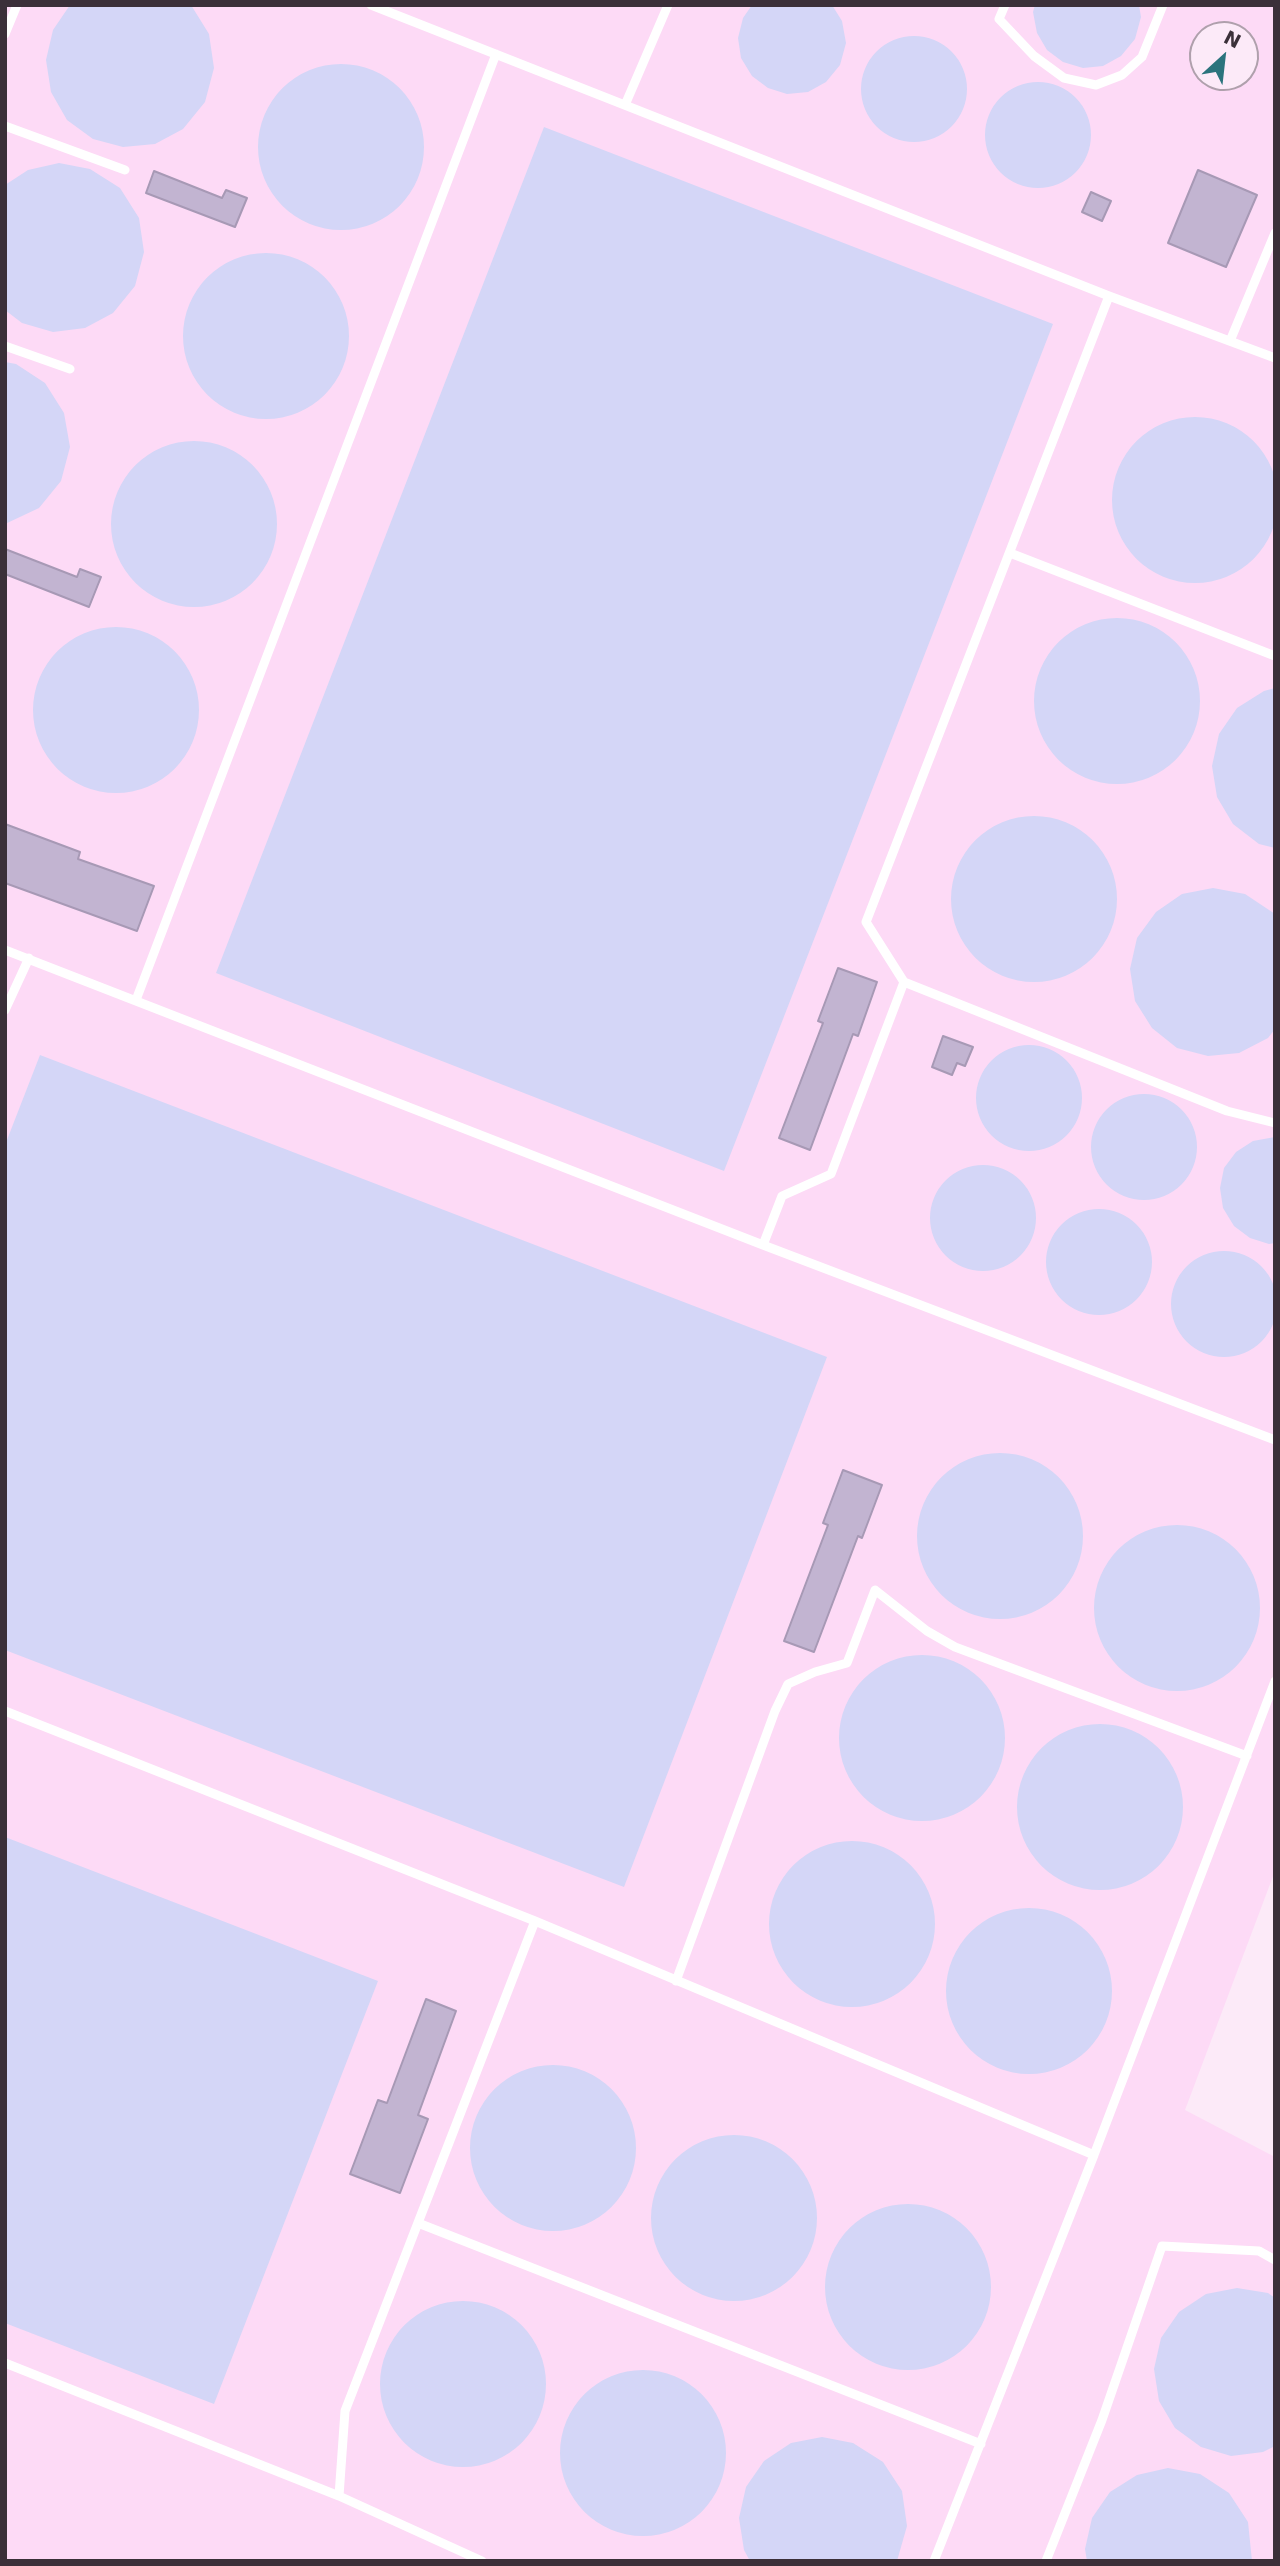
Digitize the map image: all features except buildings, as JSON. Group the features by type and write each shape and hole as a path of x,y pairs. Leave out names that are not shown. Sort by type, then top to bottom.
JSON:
{"lane":[{"path":"5,34 17,5"},
{"path":"371,5 1109,296 1275,358"},
{"path":"625,105 668,5"},
{"path":"1005,5 999,19 1034,57 1064,78 1096,85 1122,75 1142,57 1163,5"},
{"path":"136,1000 496,54"},
{"path":"5,126 125,170"},
{"path":"1230,341 1275,233"},
{"path":"1109,296 866,922 904,982 1227,1111 1275,1123"},
{"path":"5,346 70,369"},
{"path":"1010,553 1275,656"},
{"path":"5,950 763,1245 1275,1440"},
{"path":"5,1010 29,958"},
{"path":"763,1245 782,1196 831,1174 904,982"},
{"path":"676,1980 775,1711 789,1684 815,1672 847,1663 874,1590 927,1631 955,1647 1247,1756"},
{"path":"934,2561 1094,2155 1275,1681"},
{"path":"5,1711 535,1922 1094,2155"},
{"path":"339,2496 345,2411 535,1922"},
{"path":"418,2223 981,2444"},
{"path":"1046,2561 1102,2420 1162,2246 1259,2251 1275,2260"},
{"path":"5,2363 339,2496 482,2561"}],"shaded area":[{"path":"5,5 1275,5 1275,1871 1185,2110 1275,2157 1275,2561 5,2561"}],"water":[{"path":"70,5 191,5 209,34 214,68 205,102 183,129 155,144 123,147 93,139 67,120 51,92 46,60 53,30"},
{"path":"752,5 832,5 842,21 846,43 840,65 826,82 808,92 787,94 768,88 752,76 741,58 738,38 743,18"},
{"path":"1035,5 1139,5 1141,17 1135,39 1121,56 1103,66 1083,68 1063,62 1047,50 1037,33 1033,12"},
{"path":"914,36 934,40 952,51 963,69 967,89 963,109 952,127 934,138 914,142 894,138 876,127 865,109 861,89 865,69 876,51 894,40"},
{"path":"341,64 373,70 400,88 418,115 424,147 418,179 400,206 373,224 341,230 309,224 282,206 264,179 258,147 264,115 282,88 309,70"},
{"path":"1038,82 1058,86 1076,97 1087,115 1091,135 1087,155 1076,173 1058,184 1038,188 1018,184 1000,173 989,155 985,135 989,115 1000,97 1018,86"},
{"path":"544,127 1053,324 724,1171 216,973"},
{"path":"59,163 90,169 120,188 139,218 144,252 135,286 113,313 85,328 53,332 22,323 5,310 5,185 28,170"},
{"path":"266,253 298,259 325,277 343,304 349,336 343,368 325,395 298,413 266,419 234,413 207,395 189,368 183,336 189,304 207,277 234,259"},
{"path":"5,362 16,364 45,383 64,413 70,447 61,481 39,508 5,524"},
{"path":"1195,417 1227,423 1254,441 1272,468 1278,500 1272,532 1254,559 1227,577 1195,583 1163,577 1136,559 1118,532 1112,500 1118,468 1136,441 1163,423"},
{"path":"194,441 226,447 253,465 271,492 277,524 271,556 253,583 226,601 194,607 162,601 135,583 117,556 111,524 117,492 135,465 162,447"},
{"path":"1117,618 1149,624 1176,642 1194,669 1200,701 1194,733 1176,760 1149,778 1117,784 1085,778 1058,760 1040,733 1034,701 1040,669 1058,642 1085,624"},
{"path":"116,627 148,633 175,651 193,678 199,710 193,742 175,769 148,787 116,793 84,787 57,769 39,742 33,710 39,678 57,651 84,633"},
{"path":"1275,688 1275,848 1259,844 1233,824 1217,797 1212,766 1219,734 1237,708 1264,691"},
{"path":"1034,816 1066,822 1093,840 1111,867 1117,899 1111,931 1093,958 1066,976 1034,982 1002,976 975,958 957,931 951,899 957,867 975,840 1002,822"},
{"path":"1213,888 1245,894 1275,914 1275,1029 1268,1038 1239,1053 1208,1056 1177,1048 1152,1028 1135,1001 1130,969 1137,938 1156,912 1182,894"},
{"path":"1029,1045 1049,1049 1067,1060 1078,1078 1082,1098 1078,1118 1067,1136 1049,1147 1029,1151 1009,1147 991,1136 980,1118 976,1098 980,1078 991,1060 1009,1049"},
{"path":"40,1055 827,1357 624,1887 5,1650 5,1145"},
{"path":"1144,1094 1164,1098 1182,1109 1193,1127 1197,1147 1193,1167 1182,1185 1164,1196 1144,1200 1124,1196 1106,1185 1095,1167 1091,1147 1095,1127 1106,1109 1124,1098"},
{"path":"1275,1137 1275,1243 1269,1244 1250,1238 1234,1226 1223,1208 1220,1188 1224,1168 1236,1152 1253,1141"},
{"path":"983,1165 1003,1169 1021,1180 1032,1198 1036,1218 1032,1238 1021,1256 1003,1267 983,1271 963,1267 945,1256 934,1238 930,1218 934,1198 945,1180 963,1169"},
{"path":"1099,1209 1119,1213 1137,1224 1148,1242 1152,1262 1148,1282 1137,1300 1119,1311 1099,1315 1079,1311 1061,1300 1050,1282 1046,1262 1050,1242 1061,1224 1079,1213"},
{"path":"1224,1251 1244,1255 1261,1267 1273,1284 1277,1304 1273,1324 1261,1341 1244,1353 1224,1357 1204,1353 1187,1341 1175,1324 1171,1304 1175,1284 1187,1267 1204,1255"},
{"path":"1000,1453 1032,1459 1059,1477 1077,1504 1083,1536 1077,1568 1059,1595 1032,1613 1000,1619 968,1613 941,1595 923,1568 917,1536 923,1504 941,1477 968,1459"},
{"path":"1177,1525 1209,1531 1236,1549 1254,1576 1260,1608 1254,1640 1236,1667 1209,1685 1177,1691 1145,1685 1118,1667 1100,1640 1094,1608 1100,1576 1118,1549 1145,1531"},
{"path":"922,1655 954,1661 981,1679 999,1706 1005,1738 999,1770 981,1797 954,1815 922,1821 890,1815 863,1797 845,1770 839,1738 845,1706 863,1679 890,1661"},
{"path":"1100,1724 1132,1730 1159,1748 1177,1775 1183,1807 1177,1839 1159,1866 1132,1884 1100,1890 1068,1884 1041,1866 1023,1839 1017,1807 1023,1775 1041,1748 1068,1730"},
{"path":"5,1837 378,1981 214,2404 5,2323"},
{"path":"852,1841 884,1847 911,1865 929,1892 935,1924 929,1956 911,1983 884,2001 852,2007 820,2001 793,1983 775,1956 769,1924 775,1892 793,1865 820,1847"},
{"path":"1029,1908 1061,1914 1088,1932 1106,1959 1112,1991 1106,2023 1088,2050 1061,2068 1029,2074 997,2068 970,2050 952,2023 946,1991 952,1959 970,1932 997,1914"},
{"path":"553,2065 585,2071 612,2089 630,2116 636,2148 630,2180 612,2207 585,2225 553,2231 521,2225 494,2207 476,2180 470,2148 476,2116 494,2089 521,2071"},
{"path":"734,2135 766,2141 793,2159 811,2186 817,2218 811,2250 793,2277 766,2295 734,2301 702,2295 675,2277 657,2250 651,2218 657,2186 675,2159 702,2141"},
{"path":"908,2204 940,2210 967,2228 985,2255 991,2287 985,2319 967,2346 940,2364 908,2370 876,2364 849,2346 831,2319 825,2287 831,2255 849,2228 876,2210"},
{"path":"1237,2288 1268,2293 1275,2298 1275,2446 1263,2452 1231,2456 1201,2447 1175,2428 1159,2401 1154,2369 1161,2338 1179,2312 1206,2294"},
{"path":"463,2301 495,2307 522,2325 540,2352 546,2384 540,2416 522,2443 495,2461 463,2467 431,2461 404,2443 386,2416 380,2384 386,2352 404,2325 431,2307"},
{"path":"643,2370 675,2376 702,2394 720,2421 726,2453 720,2485 702,2512 675,2530 643,2536 611,2530 584,2512 566,2485 560,2453 566,2421 584,2394 611,2376"},
{"path":"822,2437 853,2443 883,2462 902,2491 907,2526 897,2561 750,2561 744,2550 739,2518 746,2487 764,2461 791,2443"},
{"path":"1168,2468 1200,2474 1229,2493 1248,2522 1252,2561 1087,2561 1085,2549 1092,2518 1110,2492 1137,2475"}]}
